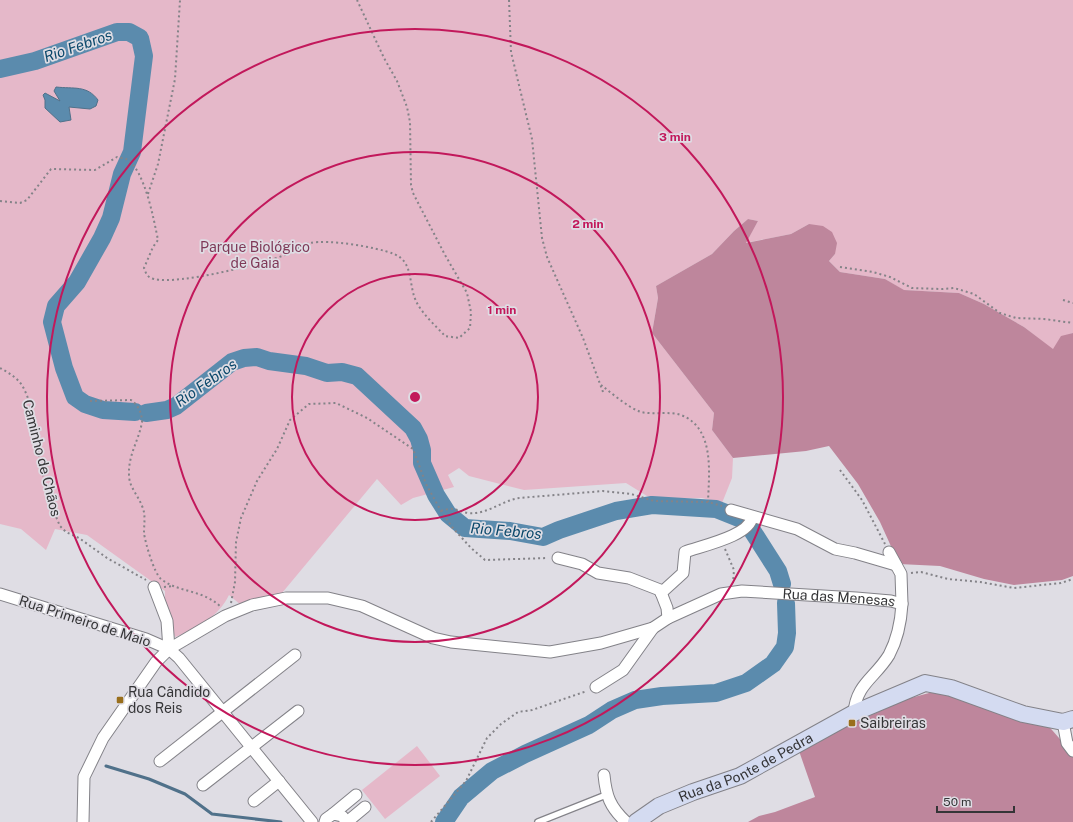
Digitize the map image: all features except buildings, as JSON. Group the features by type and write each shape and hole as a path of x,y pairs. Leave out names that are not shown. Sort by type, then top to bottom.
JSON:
{"street":[{"path":"731,510 750,523"},
{"path":"661,593 684,573 685,552 721,540 750,523 772,520 796,529 835,549 855,553 898,569"},
{"path":"889,552 898,569 902,604"},
{"path":"83,822 84,777 103,738 156,662 169,649 230,614 252,605 286,598 328,598 362,606 433,638 451,642 550,652 601,643 653,628 668,618 660,590 628,578 598,573 582,564 558,558"},
{"path":"154,587 167,621 169,649 179,658 223,711 312,822"},
{"name":"Rua das Menesas","path":"668,618 720,594 742,591 856,598 902,604 901,621 889,654 863,686 855,699 854,713"},
{"name":"Rua Primeiro de Maio","path":"0,594 146,639 169,649"},
{"path":"596,687 623,670 653,628"},
{"path":"160,761 295,655"},
{"path":"854,713 925,683 951,688 1023,714 1068,721 1067,743 1073,751"},
{"path":"203,785 298,711"},
{"name":"Rua da Ponte de Pedra","path":"636,822 659,806 740,776 854,713"},
{"path":"604,775 606,795 617,813 626,822"},
{"path":"254,801 279,781"},
{"path":"329,818 356,795"},
{"path":"329,818 342,816 347,822 365,807"}],"lane":[{"path":"538,822 606,795"}],"path":[{"path":"148,195 158,164 175,78 180,0"},
{"path":"0,201 20,203 28,200 51,169 95,170 117,157 132,164 148,195 158,240 153,247 144,268 147,276 152,279 184,279 245,266 288,254 310,243 343,244 376,249 394,254 407,264 416,302 445,336 459,338 470,328 471,312 467,293 445,255 413,193 411,177 410,122 407,107 397,81 384,58 356,0"},
{"path":"509,0 511,52 532,139 542,238 547,257 583,338 603,392"},
{"path":"840,267 873,272 890,277 912,288 954,288 974,294 1000,313 1016,318 1044,319 1073,323"},
{"path":"1063,300 1073,303"},
{"name":"Caminho de Chãos","path":"0,368 16,377 27,396 32,411 40,462 60,526 66,532 79,538 107,558 137,574 154,587"},
{"path":"600,384 625,403 641,412 681,415 699,428 707,444 708,502"},
{"path":"90,401 131,400 135,403 142,417 141,427 130,457 128,476 133,490 142,506 144,513 145,538 159,577 175,586 209,597 230,614"},
{"path":"230,614 235,582 236,542 241,518 257,481 277,449 290,420 308,404 336,403 367,418 413,449 426,484 441,511 452,526 485,560 558,558"},
{"path":"840,470 862,500 889,552"},
{"path":"441,511 451,507 468,513 488,510 508,500 519,498 603,491 631,494 654,501 708,502 731,510"},
{"path":"720,594 734,582 732,563 721,540"},
{"path":"898,569 921,572 948,579 1014,588 1062,583 1073,579"},
{"path":"431,822 466,782 487,738 501,724 518,712 532,710 596,687"}],"green space":[{"name":"Parque Biológico de Gaia","path":"0,0 1073,0 1073,333 1061,337 1053,350 1024,327 984,304 959,293 903,290 885,279 840,272 829,261 835,254 809,224 791,234 745,243 758,221 748,219 712,254 656,286 658,298 652,333 714,413 712,430 733,458 732,478 722,503 702,498 658,499 647,496 626,483 524,490 469,476 459,468 448,475 454,487 413,498 401,505 377,479 282,593 241,605 229,595 225,603 206,621 199,626 175,637 165,605 165,591 87,535 55,529 46,550 21,529 0,524"},
{"path":"417,746 440,776 385,819 362,790"}],"shaded area":[{"path":"748,219 758,221 746,243 791,234 809,224 823,226 832,232 837,243 835,254 829,261 840,272 885,279 904,290 959,293 984,304 1024,327 1053,349 1061,336 1073,333 1073,576 1062,580 1014,585 984,579 940,566 899,564 880,522 858,484 829,446 806,451 733,458 712,430 714,413 652,333 658,298 656,286 712,254"},
{"path":"940,690 1045,722 1073,754 1073,822 748,822 759,816 775,812 815,797 798,748 907,699"}],"water":[{"path":"56,87 85,90 94,95 98,100 96,106 90,109 69,107 71,120 60,122 45,108 45,100 43,95 45,93 60,101 54,91"}],"waterway":[{"name":"Rio Febros","path":"0,69 35,61 117,32 129,32 140,38 144,56 132,152 122,174 111,218 102,238 77,282 56,306 52,322 64,368 75,397 85,404 103,410 135,412"},
{"name":"Rio Febros","path":"146,413 167,410 176,406 232,362 244,358 257,357 269,361 306,366 327,373 342,372 357,376 413,428 419,439 422,450 422,463 436,495 448,514 465,528 510,531 543,537 559,530 616,511 652,505 716,509 746,521 778,571 782,584"},
{"name":"Rio Febros","path":"444,822 461,797 492,771 525,754 589,725 612,710 635,700 662,696 716,693 746,683 773,664 785,647 787,633 786,603"},
{"path":"106,766 149,779 185,794 212,814 281,822"}],"place":[{"name":"Rua Cândido dos Reis","path":"120,700"},
{"name":"Saibreiras","path":"852,723"}]}
